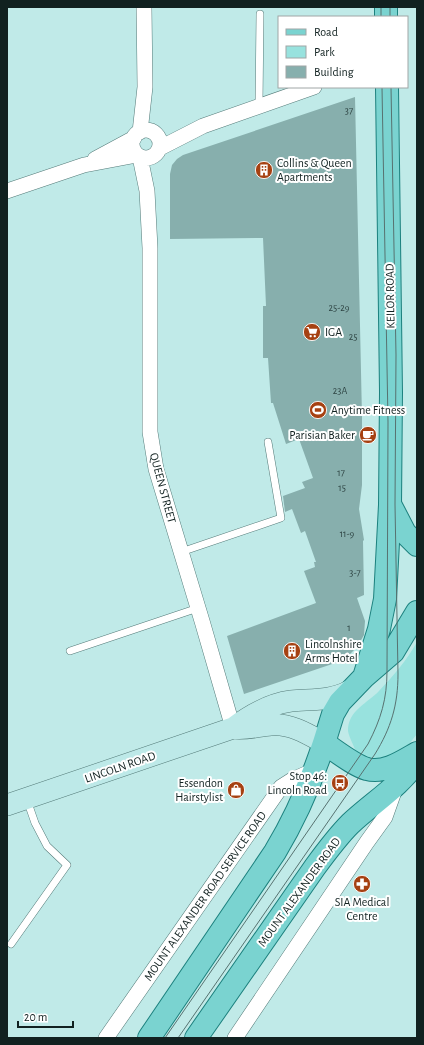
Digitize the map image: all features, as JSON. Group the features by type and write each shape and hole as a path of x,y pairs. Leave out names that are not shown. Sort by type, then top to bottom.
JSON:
{"main road":[{"name":"KEILOR ROAD","path":"356,684 379,629 385,599 390,505 391,378 387,88"},
{"name":"KEILOR ROAD","path":"390,505 405,533 417,545"},
{"path":"149,1038 291,826 316,770 333,714 340,702 356,684 393,652 417,612"},
{"name":"LINCOLN ROAD","path":"7,805 233,728 251,715 275,705 290,701 331,698 356,684"},
{"name":"LINCOLN ROAD","path":"233,728 249,729 269,725 281,725 301,732 324,743"},
{"path":"324,743 364,768 373,770 394,766 417,753"},
{"name":"MOUNT ALEXANDER ROAD","path":"196,1038 314,867 335,840 358,817 396,785 407,774 417,760"}],"street":[{"path":"144,7 145,134 133,147 148,154"},
{"path":"84,165 148,154 203,126 259,105 311,88"},
{"path":"7,191 84,165 145,134 203,126"},
{"path":"145,134 159,140 148,154"},
{"name":"QUEEN STREET","path":"148,154 147,190 150,248 150,432 156,469 233,728"},
{"name":"MOUNT ALEXANDER ROAD SERVICE ROAD","path":"106,1038 281,787 292,780 316,770"},
{"path":"235,1038 367,842 382,823 396,785"}],"lane":[{"path":"259,105 260,14"},
{"path":"181,552 281,518 268,442"},
{"path":"70,651 198,608"},
{"path":"10,944 67,865 47,846 35,823 27,798"}],"green space":[{"path":"417,642 417,734 405,749 377,762 356,752 348,731 351,718 355,712 375,695 395,673"}],"building":[{"path":"355,97 362,417 362,485 359,509 364,540 364,595 357,598 365,621 364,635 357,647 341,661 244,694 227,636 316,603 304,571 315,567 314,562 316,562 305,531 301,533 292,509 285,512 283,496 305,488 302,482 313,478 299,439 286,444 273,403 271,403 268,358 263,358 263,306 266,306 263,238 170,239 170,174 172,165 183,155"}],"tram line":[{"path":"381,7 381,16"},
{"path":"390,7 390,16"},
{"path":"165,1038 368,744 382,709 387,681 388,422 382,88"},
{"path":"178,1038 375,754 385,735 395,706 398,685 395,504 396,355 391,88"}],"place":[{"name":"Collins & Queen Apartments","path":"264,170"},
{"name":"IGA","path":"312,332"},
{"name":"Anytime Fitness","path":"318,410"},
{"name":"Parisian Baker","path":"368,435"},
{"name":"Lincolnshire Arms Hotel","path":"292,651"},
{"name":"Stop 46: Lincoln Road","path":"340,783"},
{"name":"Essendon Hairstylist","path":"236,790"},
{"name":"SIA Medical Centre","path":"362,884"}]}
